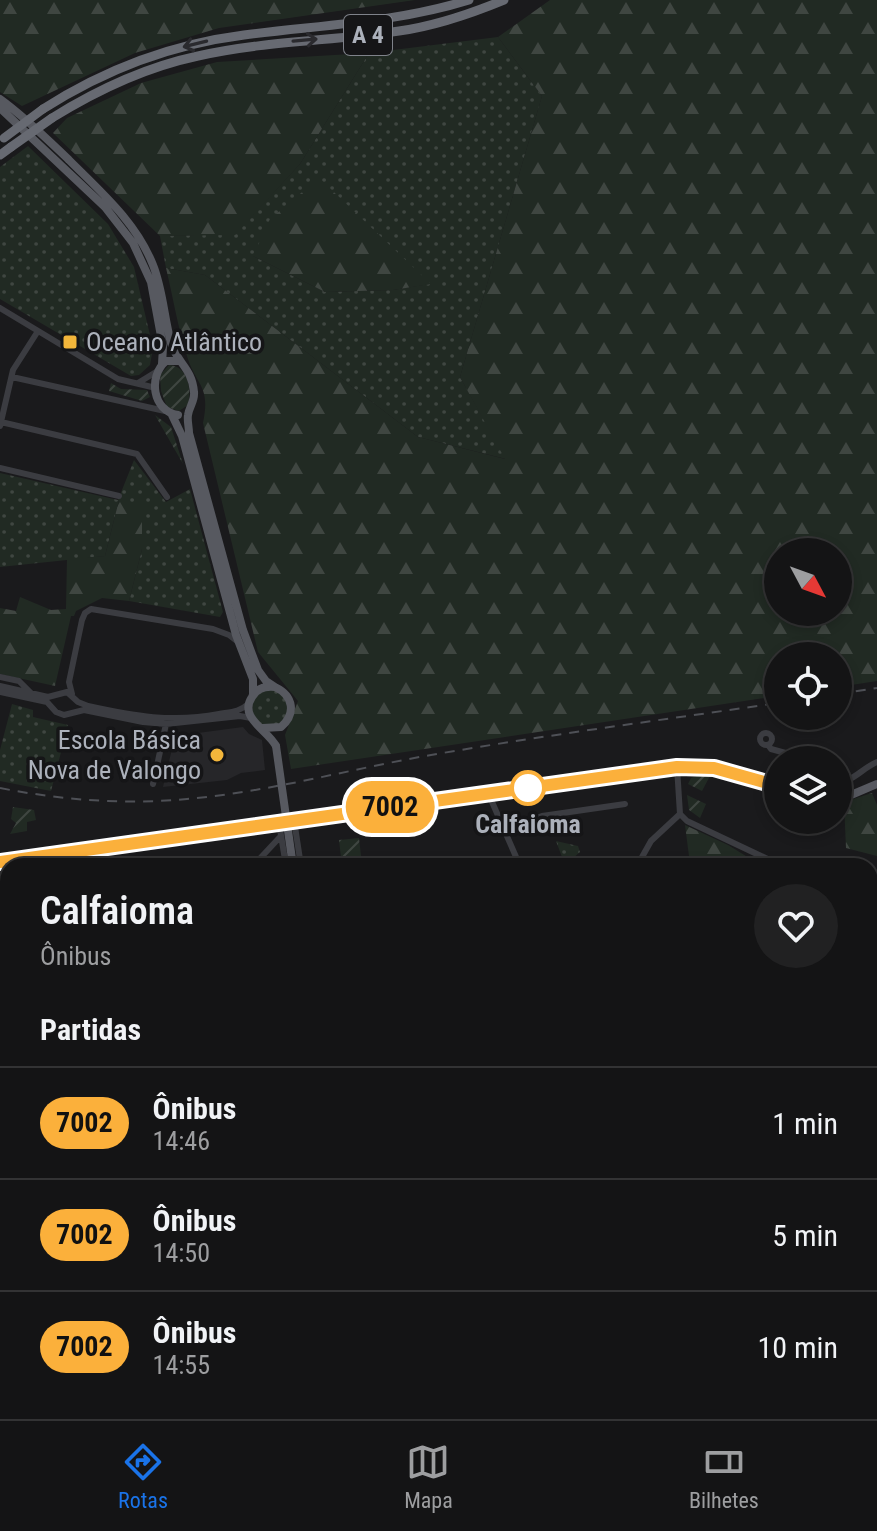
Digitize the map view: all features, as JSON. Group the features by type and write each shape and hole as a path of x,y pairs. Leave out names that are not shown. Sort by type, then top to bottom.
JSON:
{"highway":[{"name":"A 4","path":"2,139 68,93 120,68 201,42 380,21 469,0"},
{"name":"A 4","path":"0,155 52,118 115,83 195,56 282,42 400,31 474,12 504,0"}],"main road":[{"path":"0,99 112,202 133,227 148,254 157,276 171,345 192,382 194,401 188,412 189,433 238,642 253,679 251,718 276,746"},
{"path":"0,108 105,207 133,243 151,282 163,347 157,393 182,436 233,622 258,670 266,681 287,695 290,702 290,716 282,726 276,746 292,858"},
{"path":"159,368 170,360 178,361"},
{"path":"169,413 188,412"},
{"path":"251,700 261,688 275,687"},
{"path":"263,728 282,726"},
{"path":"677,767 714,768 764,782"},
{"path":"852,795 877,784"}],"street":[{"path":"0,308 129,384 138,383 159,368"},
{"path":"38,331 12,377 0,424 137,454 167,497"},
{"path":"12,377 169,413"},
{"path":"138,383 157,393 152,404 140,407"},
{"path":"0,468 119,496"},
{"path":"71,713 75,707 69,682 82,621 85,613 95,608 213,629 238,642"},
{"path":"213,629 233,622"},
{"path":"0,677 19,681 31,693"},
{"path":"53,705 69,682"},
{"path":"0,689 48,697 58,694 73,697 88,706 172,720 241,710 251,700"},
{"path":"0,689 53,705 60,714 84,710 166,724 240,716 251,718"},
{"path":"153,784 166,724"},
{"path":"852,778 863,768 877,762"},
{"path":"29,858 677,767 680,814 687,821 765,858"},
{"path":"498,793 499,814"},
{"path":"489,795 517,858"},
{"path":"505,829 542,816 625,804"},
{"path":"641,858 651,841 680,814"},
{"path":"294,820 300,858"},
{"path":"279,823 284,858"},
{"path":"260,858 280,837"}],"shaded area":[{"name":"Escola Básica Nova de Valongo","path":"243,727 262,740 265,770 241,773 227,780 163,787 175,736"}],"green space":[{"path":"0,0 415,0 219,28 135,53 22,106 0,92"},
{"path":"550,0 877,0 877,681 852,685 852,642 764,642 764,698 291,769 285,735 298,701 258,652 203,423 204,393 187,356 166,268 205,275 418,437 505,459 460,377 542,96 498,37"},
{"path":"498,37 542,96 460,377 506,459 418,437 205,275 166,268 160,236 235,234 300,164 369,53","holes":["253,256 429,284 393,290 325,292"]},
{"path":"369,53 300,164 235,235 160,236 53,133 67,118 141,83 217,62"},
{"path":"28,146 108,224 134,267 153,348 150,365 139,375 131,376 0,299 0,167"},
{"path":"319,178 431,284 393,290 325,292 253,256 270,219"},
{"path":"169,365 181,369 189,386 188,405 179,411 167,407 161,391 160,375"},
{"path":"111,383 121,389 147,390 150,397 142,401 109,391"},
{"path":"155,415 171,427 183,464"},
{"path":"134,460 166,502 190,489 223,612 220,617 129,601 142,549 119,500 105,556 0,567 0,473 118,500"},
{"path":"119,500 142,506 142,549 129,601 102,598 71,616 55,686 0,674 0,608 16,611 20,597 51,610 66,609 67,559 105,556"},
{"path":"270,690 282,696 288,708 282,720 270,726 258,720 252,708 258,696"},
{"path":"12,704 33,710 33,717 68,725 51,791 0,781 0,750"},
{"path":"711,774 702,791 688,784 691,778"},
{"path":"872,793 877,805 877,856 846,848 845,834 852,834 852,799"},
{"path":"687,795 706,804 700,818 689,810"},
{"path":"13,807 34,810 36,820 27,822 27,831 10,834 16,823 11,819"},
{"path":"685,825 749,858 688,858"},
{"path":"359,838 361,858 341,858 339,840"},
{"path":"556,841 578,846 580,852 573,858 562,858"}],"railway":[{"path":"852,692 877,688"},
{"path":"0,788 46,796 117,801 218,796 474,748 764,705"}],"bus line":[{"name":"7002","path":"27,858 677,767 714,768 764,782"}],"place":[{"name":"Oceano Atlântico","path":"70,342"},
{"name":"Escola Básica Nova de Valongo","path":"217,755"},
{"name":"Calfaioma","path":"528,788"}]}
